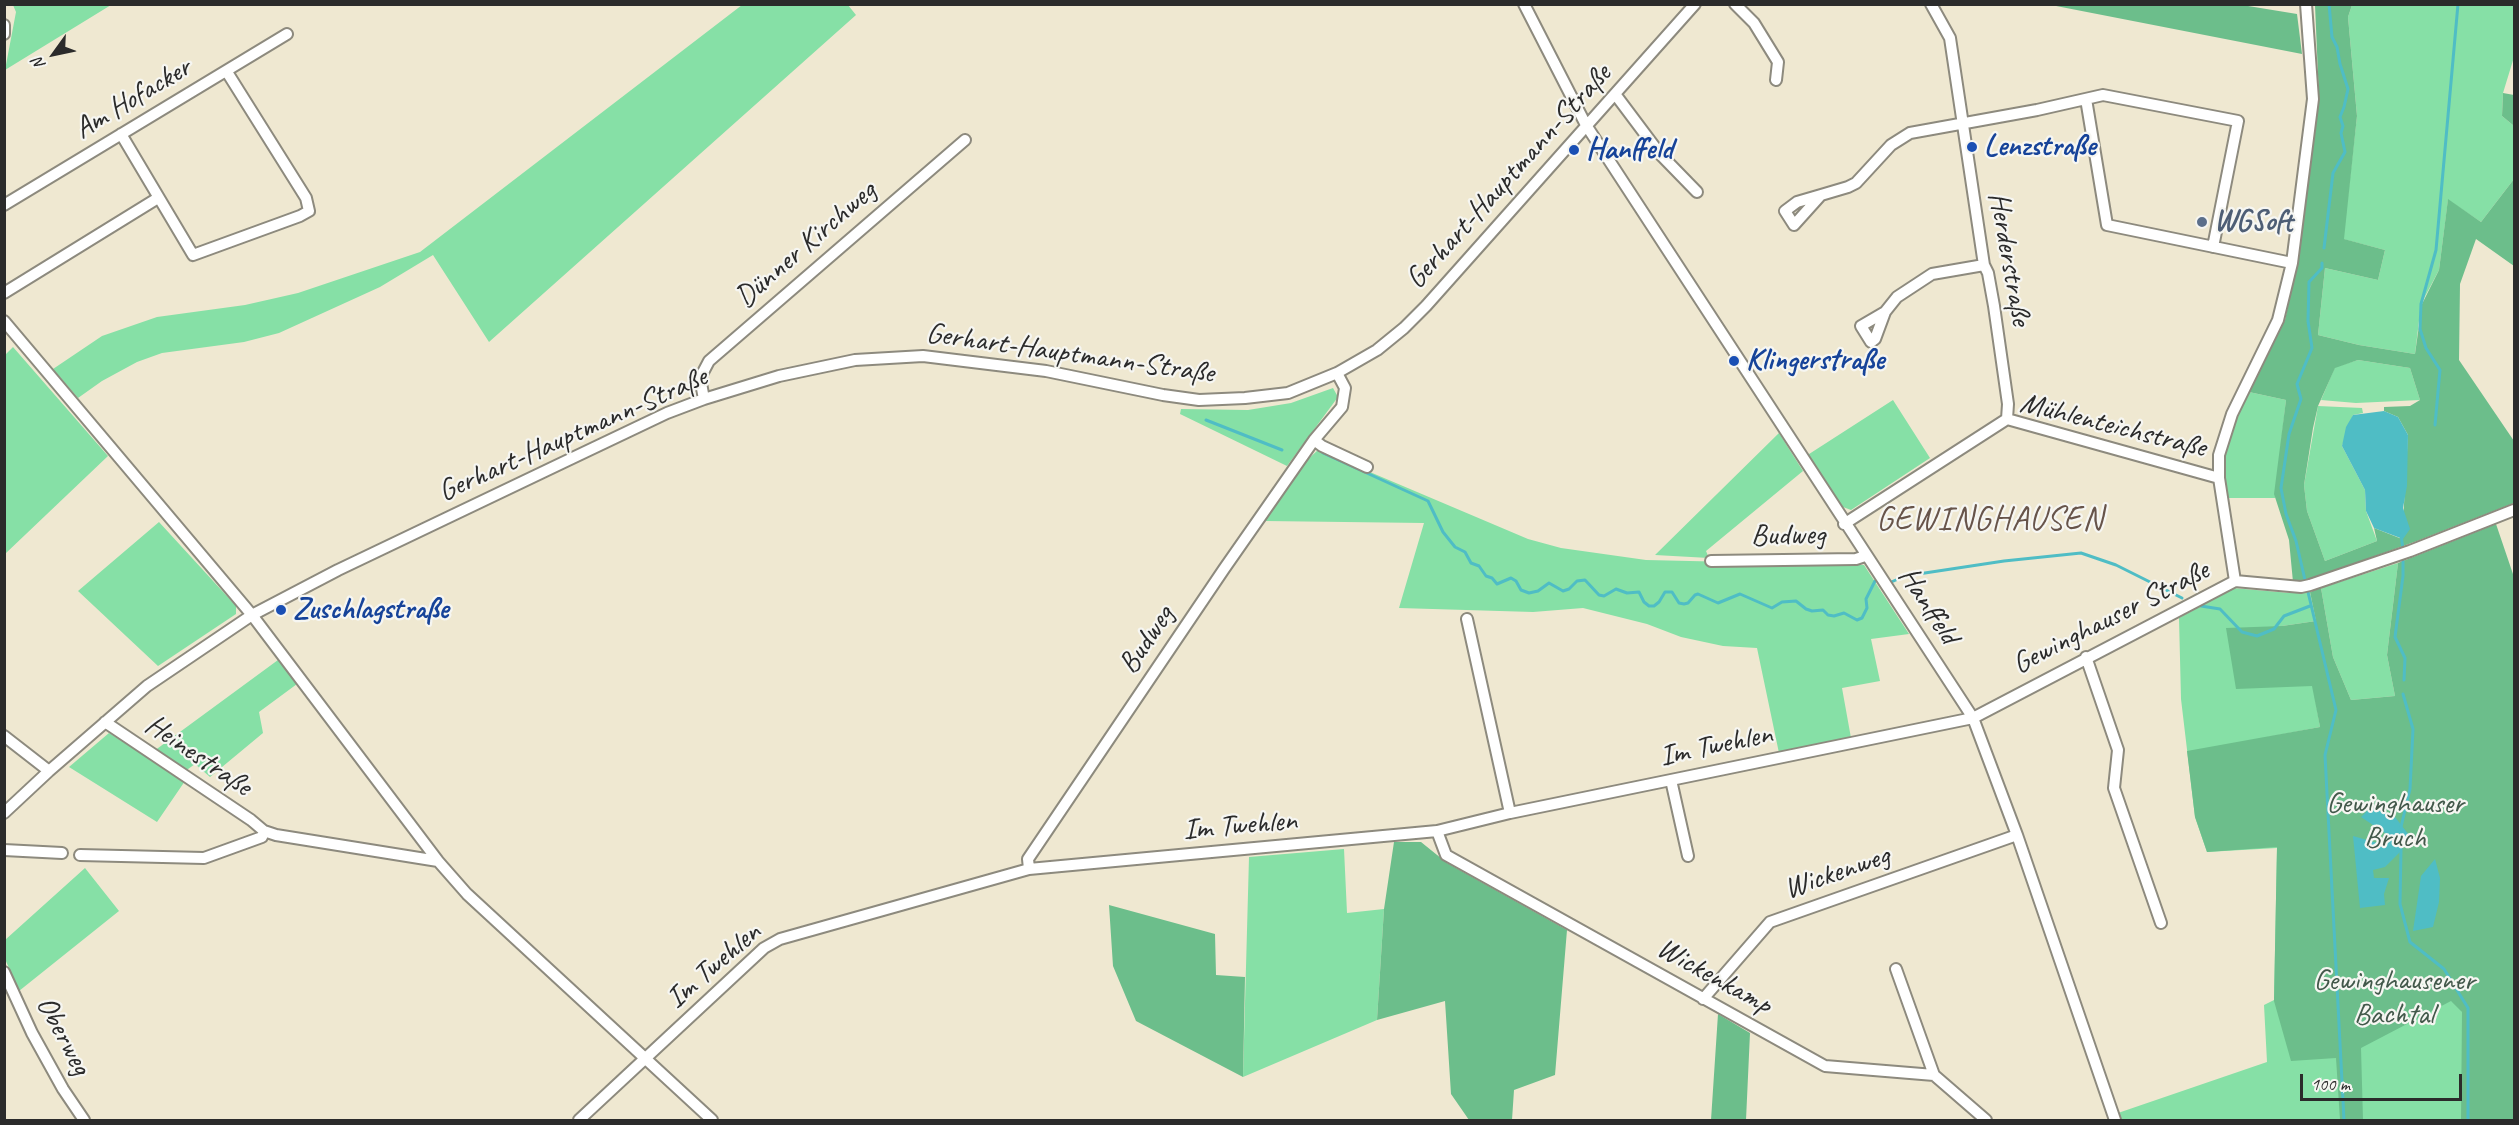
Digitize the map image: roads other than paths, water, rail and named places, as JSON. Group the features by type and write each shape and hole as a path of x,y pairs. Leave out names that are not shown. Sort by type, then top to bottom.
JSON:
{"street":[{"name":"Hanffeld","path":"1524,4 1586,125 1972,718 2017,835 2115,1120"},
{"name":"Gerhart-Hauptmann-Straße","path":"4,813 147,686 182,660 252,615 338,570 667,413 704,399 779,376 855,360 922,356 1046,371 1199,400 1288,393 1337,373 1377,350 1404,328 1450,280 1695,4"},
{"path":"1735,4 1755,23 1778,62 1776,80"},
{"name":"Herderstraße","path":"1931,4 1950,38 1984,265 1988,273 1994,306 2008,404 2007,419"},
{"path":"2235,581 2218,478 2219,454 2232,414 2278,320 2292,263 2313,99 2306,4"},
{"path":"4,25 4,34"},
{"name":"Am Hofacker","path":"4,205 287,34"},
{"path":"121,134 193,255 309,211 306,198 227,72"},
{"path":"1615,94 1660,154 1697,192"},
{"path":"1821,195 1856,183 1892,145 1910,133 2103,95 2238,121 2213,247"},
{"path":"2086,99 2107,225 2292,263"},
{"name":"Dünner Kirchweg","path":"704,399 700,378 708,361 965,140"},
{"path":"4,293 158,198"},
{"path":"1885,312 1897,297 1932,274 1984,265"},
{"path":"4,321 252,615 438,861 467,894 712,1120"},
{"name":"Budweg","path":"1029,869 1028,859 1224,569 1314,440 1342,407 1345,388 1337,373"},
{"name":"Mühlenteichstraße","path":"1844,524 2007,419 2218,478"},
{"path":"1314,440 1367,467"},
{"name":"Gewinghauser Straße","path":"1972,718 2235,581 2306,586 2410,551 2514,510"},
{"name":"Budweg","path":"1711,561 1856,559 1865,556"},
{"path":"1467,619 1510,813"},
{"path":"2086,657 2118,750 2114,788 2161,923"},
{"name":"Im Twehlen","path":"579,1120 764,948 780,939 1029,869 1437,831 1510,813 1972,718"},
{"name":"Heinestraße","path":"105,722 264,831 276,835 438,861"},
{"path":"4,736 49,771"},
{"path":"1671,780 1688,856"},
{"name":"Heinestraße","path":"80,855 204,858 262,837 264,831"},
{"name":"Wickenkamp","path":"1437,831 1446,855 1825,1066 1934,1075"},
{"name":"Wickenweg","path":"1703,999 1770,922 2017,835"},
{"path":"4,850 62,854"},
{"path":"1896,969 1934,1075 1986,1120"},
{"name":"Oberweg","path":"4,972 32,1033 63,1089 84,1120"}],"water":[{"path":"2384,411 2398,417 2408,435 2407,486 2403,508 2410,529 2403,539 2374,528 2366,511 2365,490 2342,446 2346,427 2353,415"},
{"path":"2371,807 2395,817 2409,835 2401,851 2385,867 2373,870 2374,878 2389,878 2384,894 2385,905 2360,908 2353,836 2381,844 2388,835 2361,817"},
{"path":"2435,859 2440,878 2439,902 2433,927 2413,931 2421,876"}],"waterway":[{"path":"2324,248 2333,173 2345,152 2340,117 2348,89 2337,47 2332,37 2329,4"},
{"path":"2435,425 2440,370 2426,348 2420,329 2421,304 2436,250 2458,4"},
{"path":"2305,580 2281,488 2289,434 2301,399 2297,384 2312,348 2308,321 2309,282 2322,268 2322,263"},
{"path":"1206,420 1282,450"},
{"path":"1323,453 1428,501 1443,532 1455,547 1465,552 1471,563 1479,566 1486,576 1492,578 1497,584 1511,578 1516,581 1521,590 1529,593 1538,591 1549,583 1563,591 1569,589 1577,581 1585,580 1599,595 1604,596 1616,589 1627,593 1639,592 1649,606 1654,606 1659,602 1665,592 1672,592 1679,603 1684,604 1698,594 1718,603 1740,594 1772,608 1782,602 1796,601 1812,611 1823,610 1828,615 1834,616 1844,613 1857,620 1862,618 1867,608 1866,599 1875,581"},
{"path":"2401,535 2403,549"},
{"path":"1889,583 1905,576 2004,561 2081,553 2116,565 2182,598"},
{"path":"2403,556 2403,576 2395,637 2405,658 2404,680"},
{"path":"2308,592 2336,710 2325,755 2344,1120"},
{"path":"2201,606 2220,609 2242,632 2257,636 2274,629 2284,616 2310,606"},
{"path":"2401,827 2410,789 2413,729 2403,694"},
{"path":"2401,849 2400,904 2410,942 2444,969 2468,1008 2468,1120"}],"place":[{"name":"Lenzstraße","path":"1972,147"},
{"name":"Hanffeld","path":"1574,150"},
{"name":"WGSoft","path":"2202,222"},
{"name":"Klingerstraße","path":"1734,361"},
{"name":"Zuschlagstraße","path":"281,610"}],"district":[{"name":"GEWINGHAUSEN","path":"1990,520"}],"park label":[{"name":"Gewinghauser Bruch","path":"2395,821"},
{"name":"Gewinghausener Bachtal","path":"2394,998"}]}
